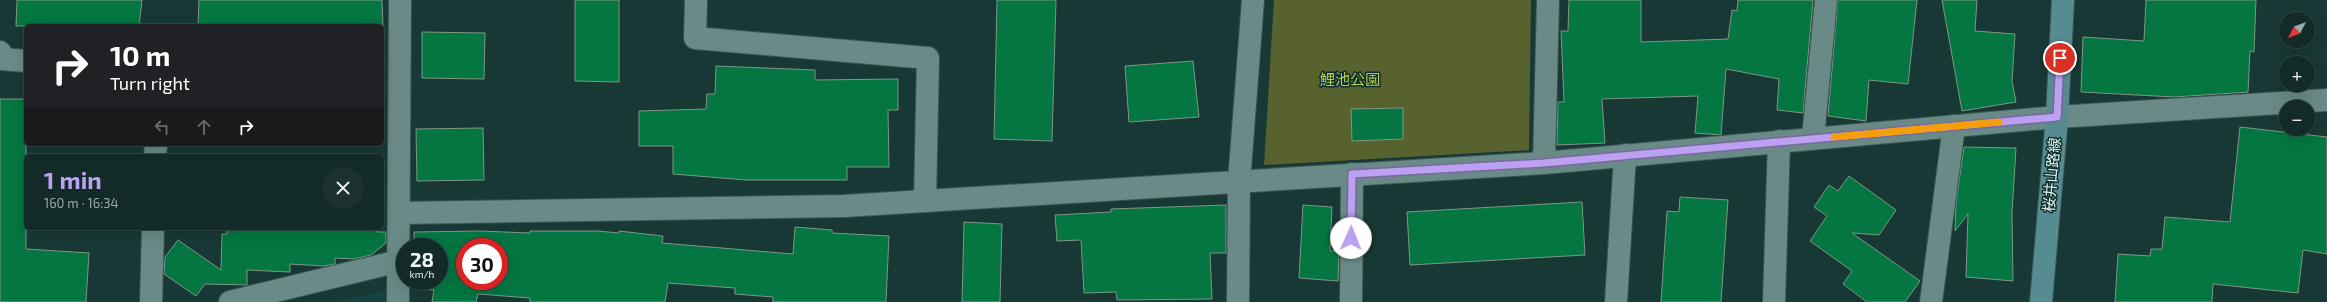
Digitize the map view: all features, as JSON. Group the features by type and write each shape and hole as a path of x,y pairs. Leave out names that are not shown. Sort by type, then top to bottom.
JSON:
{"main road":[{"name":"桜井山路線","path":"2041,302 2057,117 2063,0"}],"street":[{"path":"399,238 400,0"},
{"path":"696,0 695,38 928,58 925,201"},
{"path":"1238,302 1239,182 1253,0"},
{"path":"1544,163 1548,0"},
{"path":"1813,138 1826,0"},
{"path":"0,52 2,59 24,61"},
{"path":"400,213 836,206 925,201 1544,163 2057,117 2327,100"},
{"path":"1931,302 1954,126"},
{"path":"1774,302 1779,141"},
{"path":"1616,302 1625,155"},
{"path":"1351,302 1352,174"},
{"path":"151,302 153,230"},
{"path":"230,302 396,262"},
{"path":"398,290 398,302"}],"shaded area":[{"path":"393,289 393,302 334,302"}],"green space":[{"name":"鯉池公園","path":"1274,0 1531,0 1529,150 1264,165"}],"building":[{"path":"17,0 142,0 139,24 24,24 24,26 16,26"},
{"path":"199,0 382,0 383,24 198,24"},
{"path":"575,0 619,0 619,82 575,81"},
{"path":"997,0 1056,0 1052,141 994,139"},
{"path":"1569,0 1641,0 1641,42 1728,39 1732,10 1737,11 1738,0 1813,0 1803,113 1777,110 1779,79 1726,69 1721,135 1695,133 1698,96 1602,99 1605,143 1557,145 1558,102 1564,102 1561,31 1568,31"},
{"path":"1838,0 1917,0 1908,84 1869,80 1866,121 1828,116"},
{"path":"1942,0 1977,0 1975,31 2015,34 2012,81 2016,102 1962,111"},
{"path":"2146,0 2256,0 2254,52 2250,51 2248,92 2174,97 2081,92 2083,37 2144,41"},
{"path":"422,32 485,33 484,79 422,78"},
{"path":"1193,61 1199,117 1129,122 1125,66"},
{"path":"716,66 815,70 815,80 898,79 898,110 888,110 889,167 847,167 847,180 746,180 673,174 673,146 639,146 639,111 706,109 707,94 715,94"},
{"path":"0,99 24,99 24,146 26,146 26,154 24,154 24,230 26,230 26,249 89,253 86,302 0,302"},
{"path":"1403,108 1403,139 1352,141 1351,109"},
{"path":"2240,127 2279,131 2279,136 2327,137 2327,254 2303,250 2298,293 2213,284 2212,302 2115,302 2118,254 2150,256 2151,249 2162,249 2165,217 2230,222"},
{"path":"483,128 484,180 417,181 416,129"},
{"path":"1964,147 2016,148 2012,213 2013,281 1966,277 1968,214 1955,231 1956,203"},
{"path":"1849,176 1896,210 1879,235 1852,233 1920,281 1905,302 1867,302 1843,284 1852,271 1810,241 1827,216 1814,207 1829,185 1838,191"},
{"path":"1680,197 1728,200 1721,302 1661,302 1667,211 1679,212"},
{"path":"1582,202 1585,255 1410,265 1407,212"},
{"path":"1226,205 1226,253 1210,253 1212,299 1117,300 1116,292 1084,293 1081,240 1057,241 1055,215 1111,212 1111,209"},
{"path":"1303,205 1332,207 1330,251 1339,251 1338,281 1299,278"},
{"path":"964,222 1002,224 1000,302 962,302"},
{"path":"795,227 832,230 832,233 889,236 886,302 773,302 773,297 735,294 735,288 668,283 665,302 530,302 530,298 478,294 476,302 432,302 434,290 448,290 448,238 414,238 414,232 480,231 530,233 530,231 597,231 619,233 619,231 663,236 662,243 793,254"},
{"path":"227,230 378,230 377,232 386,232 386,243 371,255 354,259 335,258 335,264 324,266 290,264 290,272 247,270 247,285 205,284 196,296 164,274 165,257 178,240 221,270 222,234 227,234"}],"slow traffic":[{"path":"1834,137 1999,122"}],"route":[{"path":"1351,238 1352,174 1544,163 2057,117 2060,58"}]}
